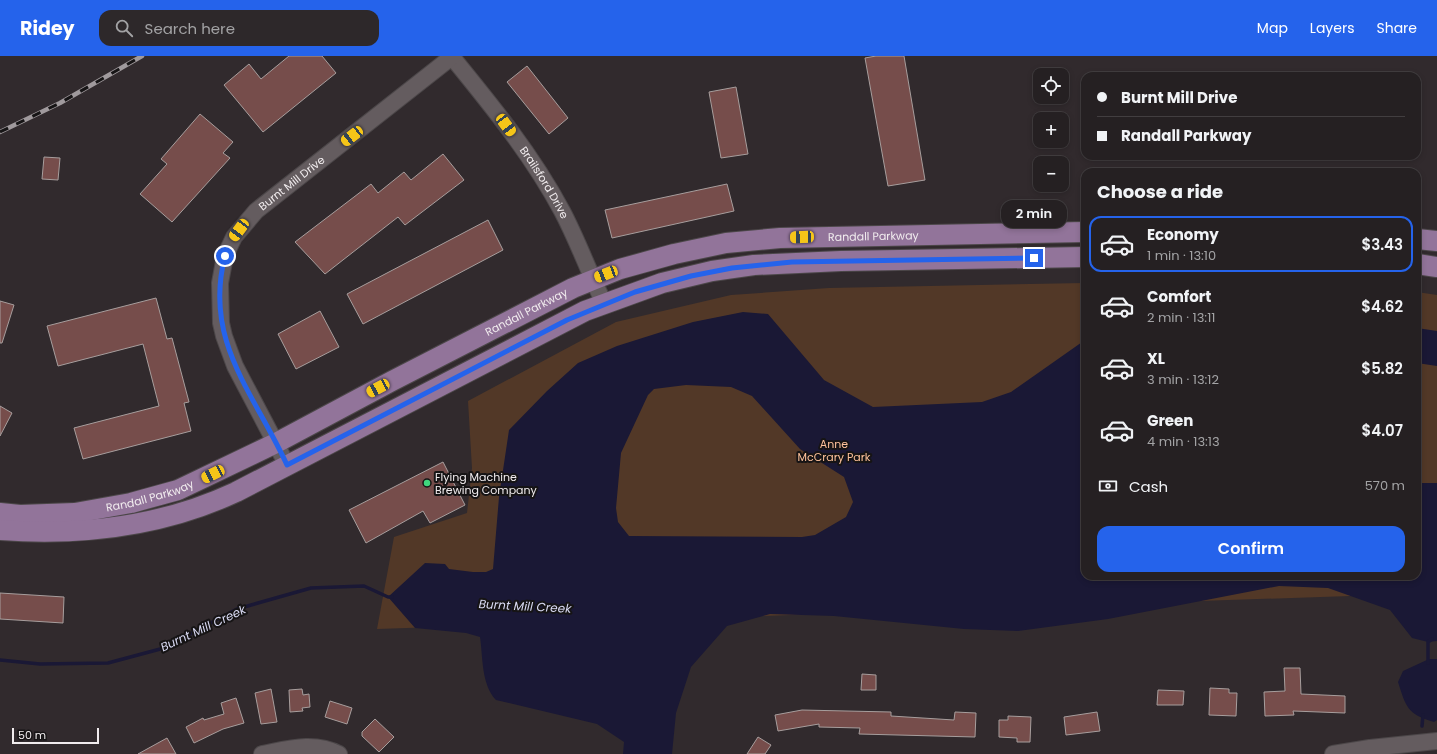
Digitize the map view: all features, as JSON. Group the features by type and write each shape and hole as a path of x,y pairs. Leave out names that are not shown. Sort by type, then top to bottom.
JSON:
{"main road":[{"name":"Randall Parkway","path":"0,514 20,515 76,513 143,500 184,487 276,443 484,333 592,280 620,269 674,254 726,244 760,240 813,237 1081,232"},
{"path":"1421,240 1437,242"},
{"name":"Randall Parkway","path":"0,530 71,533 107,529 154,521 178,515 218,500 508,349 604,303 648,288 691,276 732,268 771,263 1081,257"},
{"path":"1421,265 1437,267"}],"street":[{"name":"Brailsford Drive","path":"453,56 480,90 539,172 563,212 592,280 604,303"},
{"name":"Burnt Mill Drive","path":"287,465 235,366 224,336 219,309 220,283 222,264 228,248 244,223 256,211 453,56"},
{"path":"1333,754 1370,748 1437,741"},
{"path":"262,754 295,747 310,747 323,748 339,754"}],"green space":[{"name":"Anne McCrary Park","path":"1081,283 1081,580 1421,580 1421,293 1437,295 1437,593 377,629 394,537 467,513 472,468 468,401 616,322 731,295 829,288"}],"water":[{"name":"Anne McCrary Park","path":"743,312 768,314 824,380 873,407 982,402 1011,392 1081,343 1081,580 1421,580 1421,483 1437,483 1437,641 1428,642 1412,638 1390,610 1328,588 1279,586 1108,619 1018,631 964,629 834,616 770,614 727,626 691,667 676,713 672,754 623,754 624,742 597,724 496,700 491,694 485,678 480,637 466,633 415,628 388,597 425,563 445,564 449,569 473,572 486,572 493,569 499,497 509,430 547,391 578,363 617,346 693,322","holes":["686,385 731,387 752,396 800,449 844,477 853,502 846,517 815,535 802,537 629,536 618,522 616,508 621,453 648,395 654,389"]},
{"path":"1421,329 1437,331 1437,366 1421,364"},
{"path":"1429,659 1437,659 1437,720 1434,722 1418,716 1409,708 1403,698 1398,682 1403,671"}],"building":[{"path":"289,56 322,56 336,73 263,132 224,85 249,64 261,79"},
{"path":"876,56 904,56 925,180 888,186 865,58"},
{"path":"527,66 568,118 549,134 507,82"},
{"path":"736,87 748,154 721,158 709,92"},
{"path":"200,114 233,142 223,153 230,158 172,222 140,194 167,164 161,159"},
{"path":"443,154 464,180 405,225 398,217 325,274 295,242 371,184 378,193 404,172 411,180"},
{"path":"44,157 60,158 58,180 42,179"},
{"path":"727,184 734,211 612,238 605,210"},
{"path":"488,220 503,250 363,324 347,294"},
{"path":"156,298 167,339 172,338 189,402 184,403 191,431 83,459 74,428 159,406 143,344 58,366 47,326"},
{"path":"0,301 14,305 2,343 0,343"},
{"path":"320,311 339,347 296,369 278,334"},
{"path":"0,406 12,413 0,436"},
{"name":"Flying Machine Brewing Company","path":"443,462 465,505 430,523 423,511 366,543 349,510"},
{"path":"0,593 64,597 63,623 0,619"},
{"path":"1284,668 1300,668 1301,694 1345,696 1345,713 1293,711 1294,715 1265,716 1264,692 1285,691"},
{"path":"862,674 876,675 876,690 861,690"},
{"path":"1210,688 1229,689 1229,693 1237,693 1236,716 1209,715"},
{"path":"271,689 277,722 261,724 255,693"},
{"path":"302,689 303,695 309,694 310,707 302,708 303,711 290,712 289,690"},
{"path":"1158,690 1184,691 1183,705 1157,705"},
{"path":"236,698 244,723 223,729 194,743 186,727 203,718 204,720 224,714 221,703"},
{"path":"330,701 352,708 347,724 325,717"},
{"path":"802,710 891,712 891,716 954,720 955,712 976,713 975,737 859,734 860,728 819,727 819,724 778,731 775,715"},
{"path":"1097,712 1100,731 1066,735 1064,717"},
{"path":"1008,716 1031,717 1030,742 1017,742 1017,738 999,737 999,720 1008,720"},
{"path":"375,719 394,737 379,752 362,736 362,732"},
{"path":"758,737 771,745 765,754 747,754"},
{"path":"167,738 176,754 138,754"}],"waterway":[{"name":"Burnt Mill Creek","path":"0,660 40,664 108,663 164,648 237,609 311,588 364,586 388,597 392,597"},
{"name":"Burnt Mill Creek","path":"1428,663 1428,642 1432,639"},
{"name":"Burnt Mill Creek","path":"1422,726 1423,715"}],"railway":[{"path":"0,132 60,103 142,56"}],"place":[{"name":"Flying Machine Brewing Company","path":"427,483"}],"route":[{"path":"225,256 222,264 219,309 224,336 235,366 287,465 483,362 585,311 635,292 662,284 691,276 732,268 771,263 1034,258"}]}
